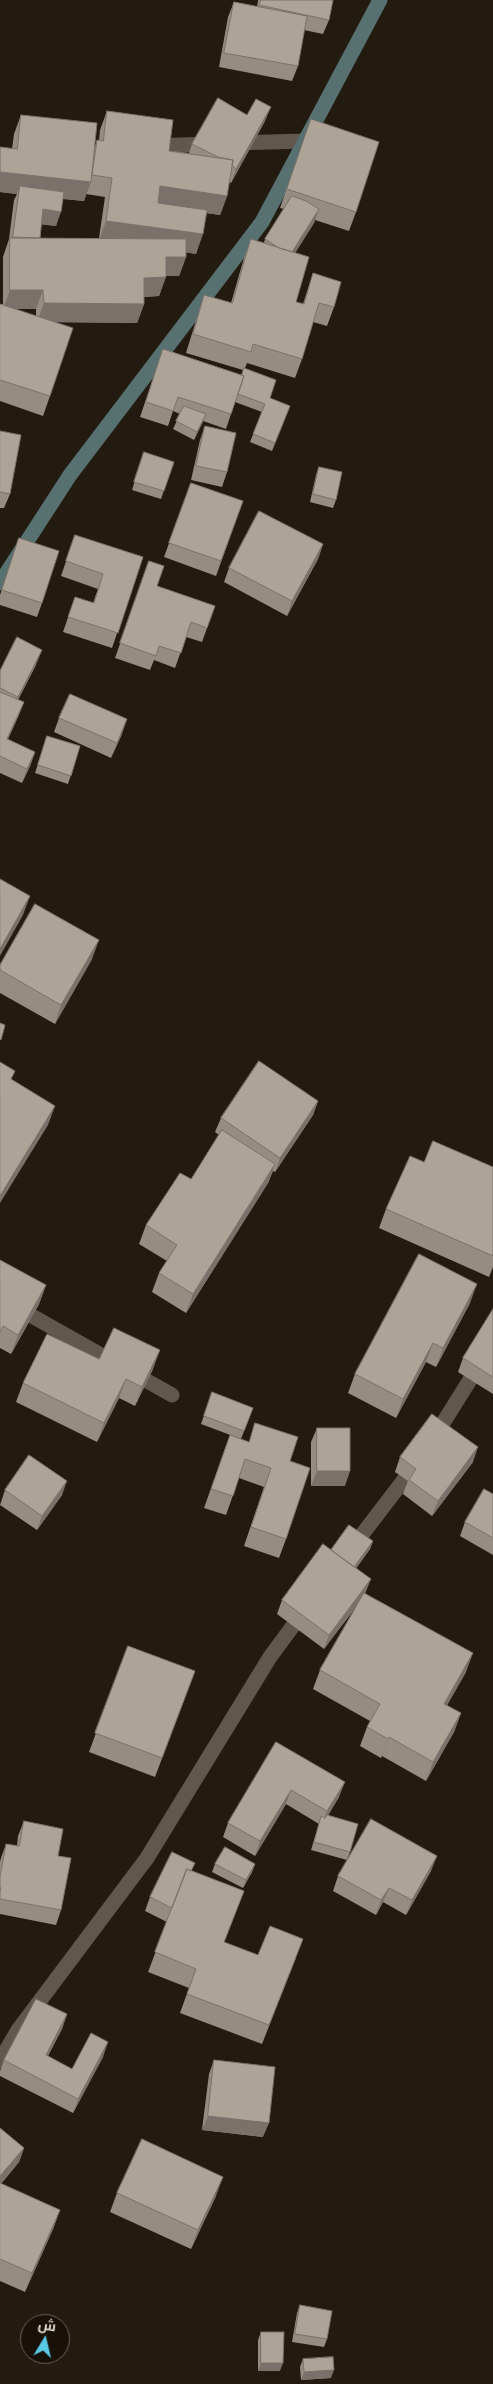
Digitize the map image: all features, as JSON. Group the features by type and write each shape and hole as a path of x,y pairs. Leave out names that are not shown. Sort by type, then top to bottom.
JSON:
{"street":[{"path":"0,583 70,475 262,222 380,0"},
{"path":"138,146 305,141"},
{"path":"0,1298 172,1395"},
{"path":"341,1563 424,1453 493,1342"},
{"path":"0,2061 18,2030 147,1858 270,1657 311,1602"}],"building":[{"path":"261,0 333,0 329,20 259,5"},
{"path":"234,2 307,16 298,66 224,53"},
{"path":"218,98 247,115 256,99 271,107 236,169 232,165 233,160 218,157 192,144"},
{"path":"107,111 173,120 169,151 233,160 227,196 160,186 158,203 207,210 203,234 106,221 112,178 92,175 97,140 103,141"},
{"path":"21,115 97,123 91,182 0,172 0,147 17,149"},
{"path":"311,119 379,142 356,212 287,189"},
{"path":"20,186 64,192 61,212 43,209 40,238 13,237"},
{"path":"292,196 306,201 319,209 292,252 279,248 265,239"},
{"path":"10,238 186,239 186,257 166,257 166,277 144,278 144,304 44,303 43,290 10,290"},
{"path":"251,239 309,257 296,302 304,304 313,273 341,282 334,307 319,303 302,359 253,344 251,352 193,334 204,295 232,303"},
{"path":"0,304 73,328 50,396 0,380"},
{"path":"163,349 244,376 231,414 178,397 173,411 146,402"},
{"path":"244,368 276,380 270,398 290,406 275,443 253,434 265,404 238,394 244,376 242,375"},
{"path":"184,406 206,414 197,432 176,421"},
{"path":"205,426 236,433 227,472 196,466"},
{"path":"0,431 21,435 10,494 0,492"},
{"path":"144,452 174,462 164,491 134,482"},
{"path":"319,467 342,472 336,500 313,494"},
{"path":"191,483 243,501 221,561 169,543"},
{"path":"259,511 323,544 292,601 229,568"},
{"path":"75,535 143,557 118,633 68,617 75,597 94,603 103,574 66,561"},
{"path":"19,538 59,551 42,603 2,590"},
{"path":"149,561 164,566 157,586 215,606 207,628 191,622 181,653 159,646 156,656 120,643"},
{"path":"17,637 42,650 18,697 0,688 0,671"},
{"path":"0,692 24,702 7,739 35,752 27,769 0,756"},
{"path":"70,694 127,719 117,743 59,718"},
{"path":"47,736 80,746 71,776 38,765"},
{"path":"0,879 30,896 0,949"},
{"path":"35,904 99,940 61,1005 0,970 0,965"},
{"path":"0,1023 5,1025 1,1040 0,1039"},
{"path":"259,1061 318,1101 280,1158 221,1118"},
{"path":"0,1062 15,1071 11,1079 55,1106 0,1196"},
{"path":"222,1130 275,1164 193,1294 159,1273 177,1245 146,1225 180,1173 191,1179"},
{"path":"433,1141 493,1167 493,1256 386,1209 410,1156 424,1162"},
{"path":"419,1254 477,1284 443,1348 433,1343 403,1399 355,1374"},
{"path":"0,1260 46,1285 18,1335 3,1326 0,1332"},
{"path":"493,1309 493,1377 463,1358"},
{"path":"114,1328 160,1350 142,1387 126,1379 104,1423 23,1383 47,1334 99,1359"},
{"path":"212,1392 253,1408 244,1431 204,1416"},
{"path":"432,1414 478,1447 438,1501 409,1480 416,1469 400,1457"},
{"path":"255,1423 298,1437 290,1461 310,1468 286,1539 251,1527 271,1468 245,1459 233,1496 211,1489 230,1435 249,1442"},
{"path":"317,1428 350,1428 350,1471 317,1471"},
{"path":"29,1455 67,1481 42,1516 5,1490"},
{"path":"484,1489 493,1494 493,1538 465,1522"},
{"path":"349,1525 373,1541 354,1567 331,1550"},
{"path":"323,1544 371,1579 329,1635 282,1600"},
{"path":"364,1593 473,1653 444,1704 461,1713 433,1762 367,1727 380,1704 320,1670"},
{"path":"128,1646 195,1671 162,1758 95,1733"},
{"path":"276,1742 345,1782 327,1811 291,1790 260,1841 228,1823"},
{"path":"327,1815 358,1824 350,1852 314,1842 321,1816 325,1818"},
{"path":"371,1819 437,1856 412,1900 389,1888 381,1900 338,1876"},
{"path":"24,1821 63,1829 58,1856 71,1858 61,1910 0,1899 0,1877 6,1844 19,1846"},
{"path":"225,1847 255,1864 246,1880 215,1864"},
{"path":"172,1852 195,1863 191,1871 187,1869 172,1908 150,1897"},
{"path":"187,1869 244,1891 224,1942 258,1955 270,1926 303,1939 269,2025 187,1994 196,1969 155,1952"},
{"path":"36,1999 67,2014 46,2055 72,2069 91,2033 108,2042 78,2099 4,2060"},
{"path":"214,2060 275,2067 269,2123 208,2116"},
{"path":"0,2128 24,2148 0,2176"},
{"path":"142,2139 223,2177 198,2230 117,2193"},
{"path":"0,2183 60,2210 32,2273 0,2259"},
{"path":"300,2305 332,2311 327,2339 295,2334"},
{"path":"261,2332 284,2332 283,2363 261,2363"},
{"path":"333,2357 334,2370 304,2372 303,2359"}]}
